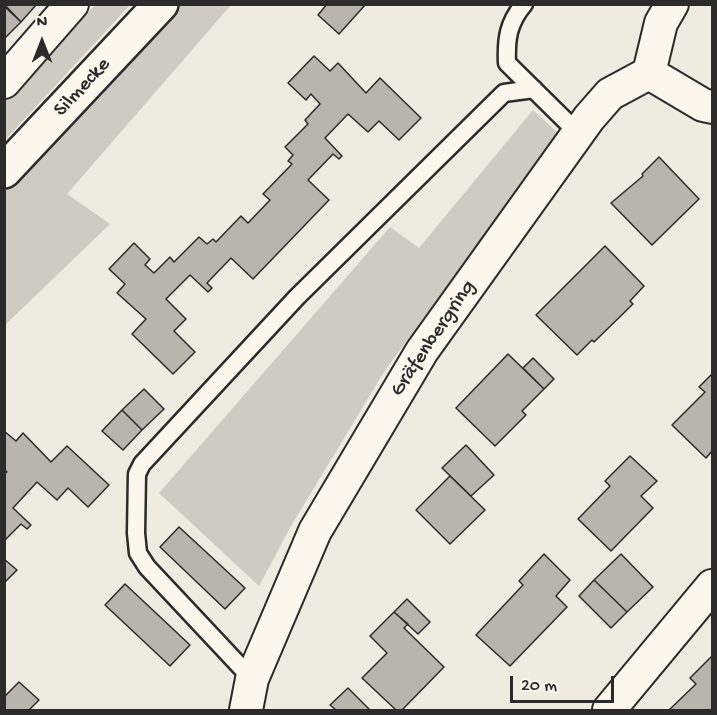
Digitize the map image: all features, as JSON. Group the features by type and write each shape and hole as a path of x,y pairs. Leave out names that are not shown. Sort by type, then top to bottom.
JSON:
{"main road":[{"name":"Silmecke","path":"4,171 161,4"}],"street":[{"path":"4,82 72,4"},
{"path":"672,4 661,23 649,73 703,105 712,107"},
{"name":"Gräfenbergring","path":"246,711 252,679 315,531 422,351 578,133 610,94 649,73"},
{"path":"609,711 712,585"}],"lane":[{"path":"524,4 512,18 507,35 507,63 578,133"},
{"path":"252,679 147,567 138,553 137,474 142,464 297,297 504,93 534,89"}],"shaded area":[{"path":"95,5 130,5 5,140 4,101"},
{"path":"181,5 231,5 67,194 110,224 5,325 4,193"},
{"path":"533,110 558,133 384,372 291,526 259,586 159,493 390,227 419,248"}],"building":[{"path":"4,4 37,4 21,22"},
{"path":"327,4 366,4 339,34 318,15"},
{"path":"4,6 21,22 4,39"},
{"path":"314,56 330,71 338,63 366,93 380,78 421,118 399,140 379,121 368,132 348,114 325,138 342,156 339,159 333,154 308,180 329,200 253,279 231,258 207,283 212,288 208,292 190,275 166,299 186,319 174,331 195,352 173,374 132,334 146,319 117,293 125,284 109,269 134,243 150,259 145,265 154,273 170,257 174,262 199,237 207,244 213,239 216,242 241,216 248,223 270,200 263,194 292,164 288,161 293,155 285,147 308,124 305,120 320,104 311,94 306,100 288,83"},
{"path":"659,157 699,199 652,245 611,203 643,176 642,174"},
{"path":"605,246 644,286 630,301 633,304 594,342 592,340 577,355 536,315"},
{"path":"508,354 544,389 522,411 526,415 495,446 456,408"},
{"path":"533,358 554,379 544,389 523,368"},
{"path":"712,374 712,451 706,458 672,425 705,392 699,387"},
{"path":"144,389 164,409 142,430 122,410"},
{"path":"122,410 142,430 123,450 102,431"},
{"path":"4,431 16,441 23,433 51,462 67,446 109,485 88,507 68,488 57,500 37,482 13,508 31,525 27,529 21,524 4,541 4,474 7,472 4,469"},
{"path":"466,445 494,475 471,496 442,468"},
{"path":"630,456 657,481 641,496 653,508 611,551 578,519 610,486 605,481"},
{"path":"450,476 485,510 450,544 416,510"},
{"path":"179,527 245,588 225,609 160,547"},
{"path":"544,554 570,580 556,596 567,607 510,666 476,635 523,585 519,581"},
{"path":"621,554 653,587 627,612 594,580"},
{"path":"4,559 17,570 4,583"},
{"path":"594,580 627,612 611,628 579,596"},
{"path":"125,584 190,645 170,666 105,605"},
{"path":"407,599 430,622 418,634 394,612"},
{"path":"394,612 408,624 404,628 444,667 402,710 396,710 362,678 387,653 370,636"},
{"path":"712,656 712,710 669,710 696,684 690,678"},
{"path":"19,682 39,700 29,710 4,710 4,697"},
{"path":"348,688 370,710 336,710 330,705"}]}
